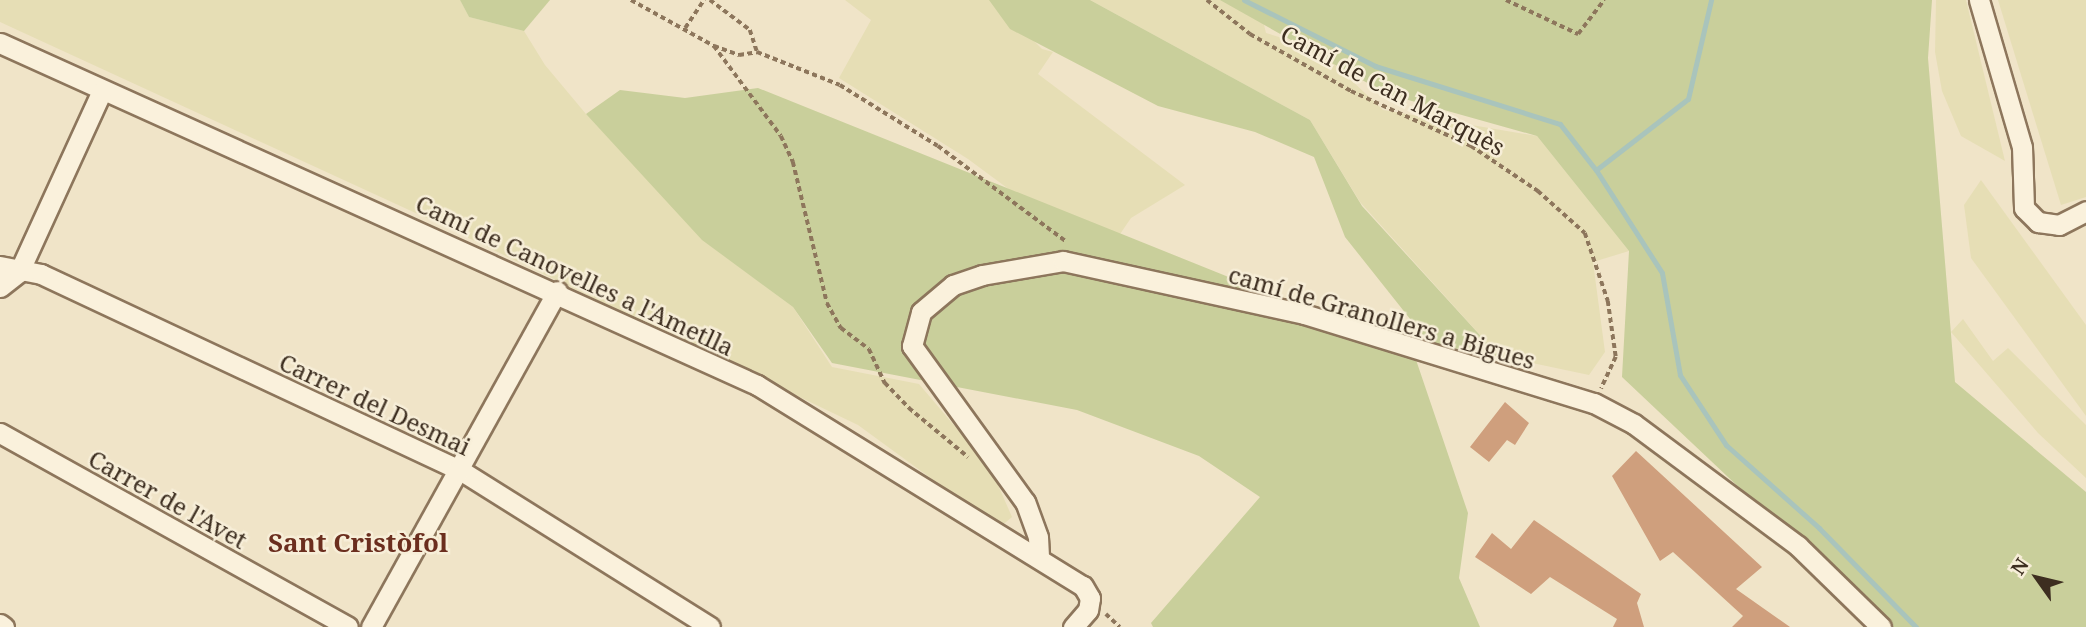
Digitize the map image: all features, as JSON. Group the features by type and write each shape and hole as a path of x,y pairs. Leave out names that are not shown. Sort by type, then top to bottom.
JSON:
{"street":[{"path":"1979,0 2022,147 2024,208 2038,222 2059,225 2086,211"},
{"name":"Camí de Canovelles a l'Ametlla","path":"0,43 102,91 557,291 757,385 990,531 1039,556 1083,586 1090,598 1088,610 1073,627"},
{"path":"0,287 102,91"},
{"name":"camí de Granollers a Bigues","path":"1039,556 1038,537 1026,502 912,346 921,312 953,285 982,275 1063,261 1304,314 1594,403 1634,424 1778,530 1881,627"},
{"name":"Carrer del Desmai","path":"9,269 41,274 460,470 710,627"},
{"path":"371,627 557,291"},
{"name":"Carrer de l'Avet","path":"0,433 348,627"}],"path":[{"path":"631,0 715,46 738,55 757,51 840,85 938,146 1077,250"},
{"path":"685,28 704,0"},
{"path":"710,0 750,30 757,51"},
{"name":"Camí de Can Marquès","path":"1207,0 1250,34 1351,91 1471,146 1538,191 1586,233 1608,301 1616,357 1594,403"},
{"path":"1506,0 1578,34 1604,0"},
{"path":"715,46 781,136 793,162 827,303 841,328 869,349 886,383 909,408 973,463"}],"shaded area":[{"path":"0,0 460,0 469,17 524,31 545,65 586,114 707,243 793,307 832,367 919,384 991,469 1012,517 999,528 858,425 433,221 0,22"},
{"path":"845,0 993,0 1042,49 1053,52 1038,74 1185,185 1131,218 1103,259 968,159 839,78 871,20"},
{"path":"1090,0 1258,0 1266,33 1318,49 1383,110 1537,136 1629,251 1593,262 1605,352 1589,375 1499,356 1360,202 1310,120"},
{"path":"1936,0 1966,0 2005,161 1961,136 1942,91 1935,52"},
{"path":"1998,0 2086,0 2086,197 2061,205"},
{"path":"1981,180 2086,325 2086,416 1971,258 1964,205"},
{"path":"1963,319 1993,361 2008,348 2086,425 2086,478 2038,433 1951,332"}],"green space":[{"path":"460,0 550,0 524,31 469,17"},
{"path":"989,0 1090,0 1310,120 1362,206 1499,356 1430,344 1345,237 1314,157 1255,132 1158,106 1010,29"},
{"path":"1220,0 1932,0 1928,58 1955,382 2086,492 2086,627 1887,627 1622,377 1629,251 1537,136 1387,94"},
{"path":"758,88 1413,351 1468,513 1459,578 1480,627 1153,627 1151,623 1260,497 1199,456 1077,410 832,363 793,307 702,240 586,114 620,90 685,98"}],"building":[{"path":"1505,402 1529,423 1515,445 1507,440 1489,462 1470,447"},
{"path":"1636,451 1762,567 1736,589 1790,627 1732,627 1743,616 1673,552 1660,561 1612,476"},
{"path":"1534,520 1641,594 1637,603 1644,627 1613,627 1617,619 1550,577 1531,594 1475,557 1492,533 1511,549"}],"waterway":[{"path":"1244,0 1375,66 1560,124 1596,170 1662,273 1680,375 1726,445 1819,528 1916,627"},
{"path":"1596,170 1688,99 1711,0"}],"district":[{"name":"Sant Cristòfol","path":"358,543"}]}
